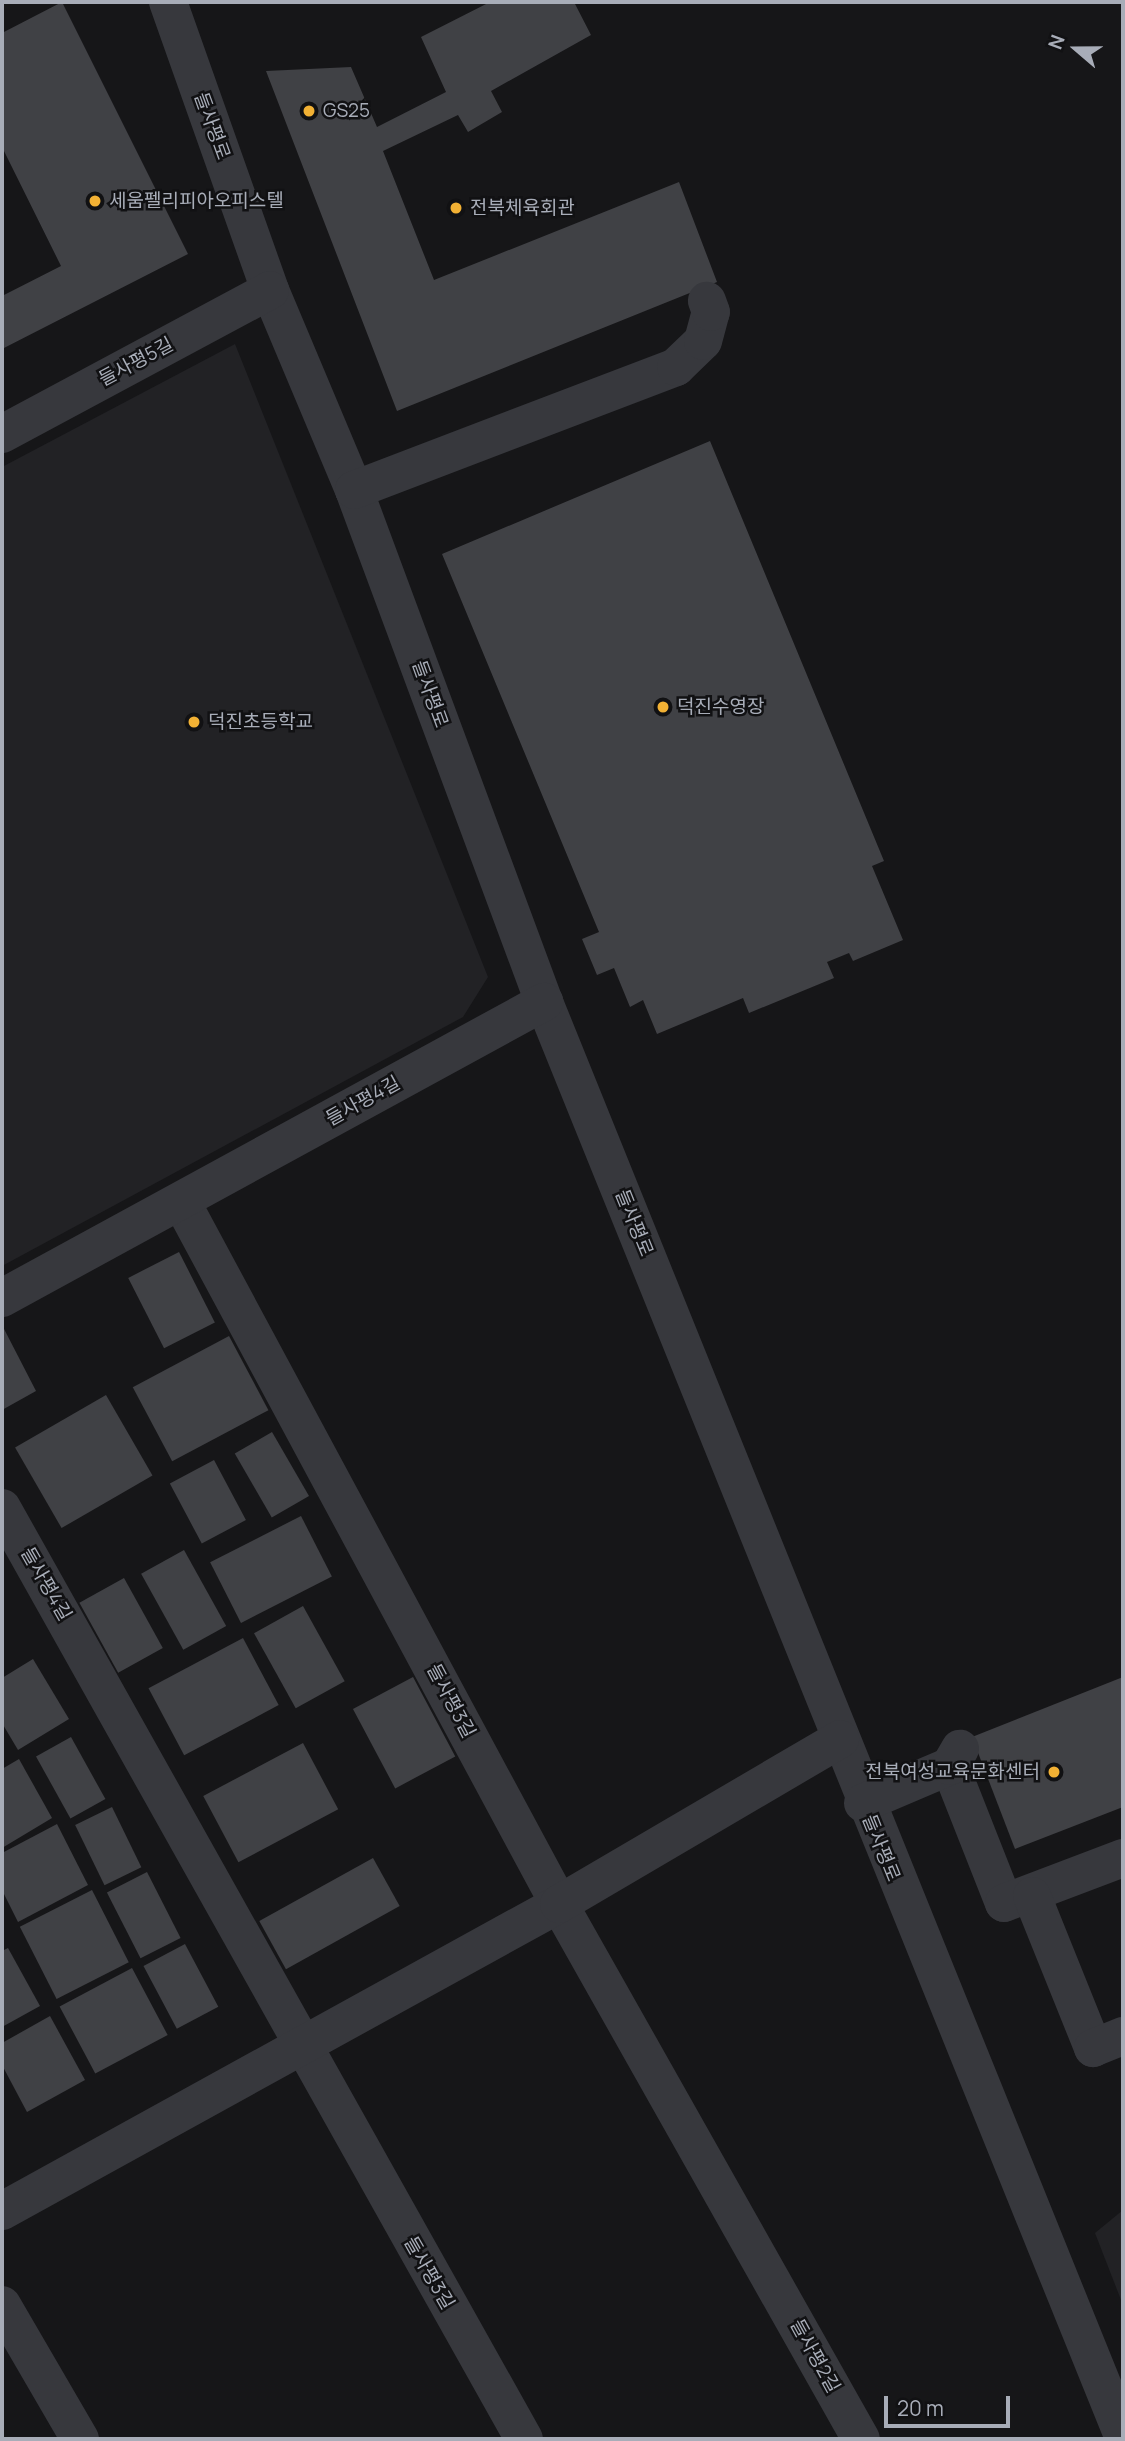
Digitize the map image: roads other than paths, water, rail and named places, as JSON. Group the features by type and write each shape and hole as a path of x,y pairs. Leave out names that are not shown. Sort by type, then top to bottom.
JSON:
{"street":[{"name":"들사평로","path":"168,2 270,290 354,490 544,1002 840,1739 863,1803 1123,2436"},
{"name":"들사평5길","path":"2,434 270,290"},
{"path":"354,490 676,367 703,341 711,312 707,301"},
{"name":"들사평4길","path":"2,1298 544,1002"},
{"name":"들사평3길","path":"181,1200 344,1498 559,1904 769,2273"},
{"name":"들사평4길","path":"2,1508 90,1659"},
{"name":"들사평3길","path":"90,1659 302,2047 520,2432"},
{"path":"2,2211 559,1904 840,1739"},
{"path":"863,1803 955,1758 1004,1903 1032,1896 1123,1858"},
{"path":"1032,1896 1093,2048 1123,2036"},
{"name":"들사평2길","path":"769,2273 861,2439"},
{"path":"2,2305 80,2439"}],"place":[{"name":"GS25","path":"309,111"},
{"name":"세움펠리피아오피스텔","path":"95,201"},
{"name":"전북체육회관","path":"456,208"},
{"name":"덕진수영장","path":"663,707"},
{"name":"덕진초등학교","path":"194,722"},
{"name":"전북여성교육문화센터","path":"1054,1772"}]}
